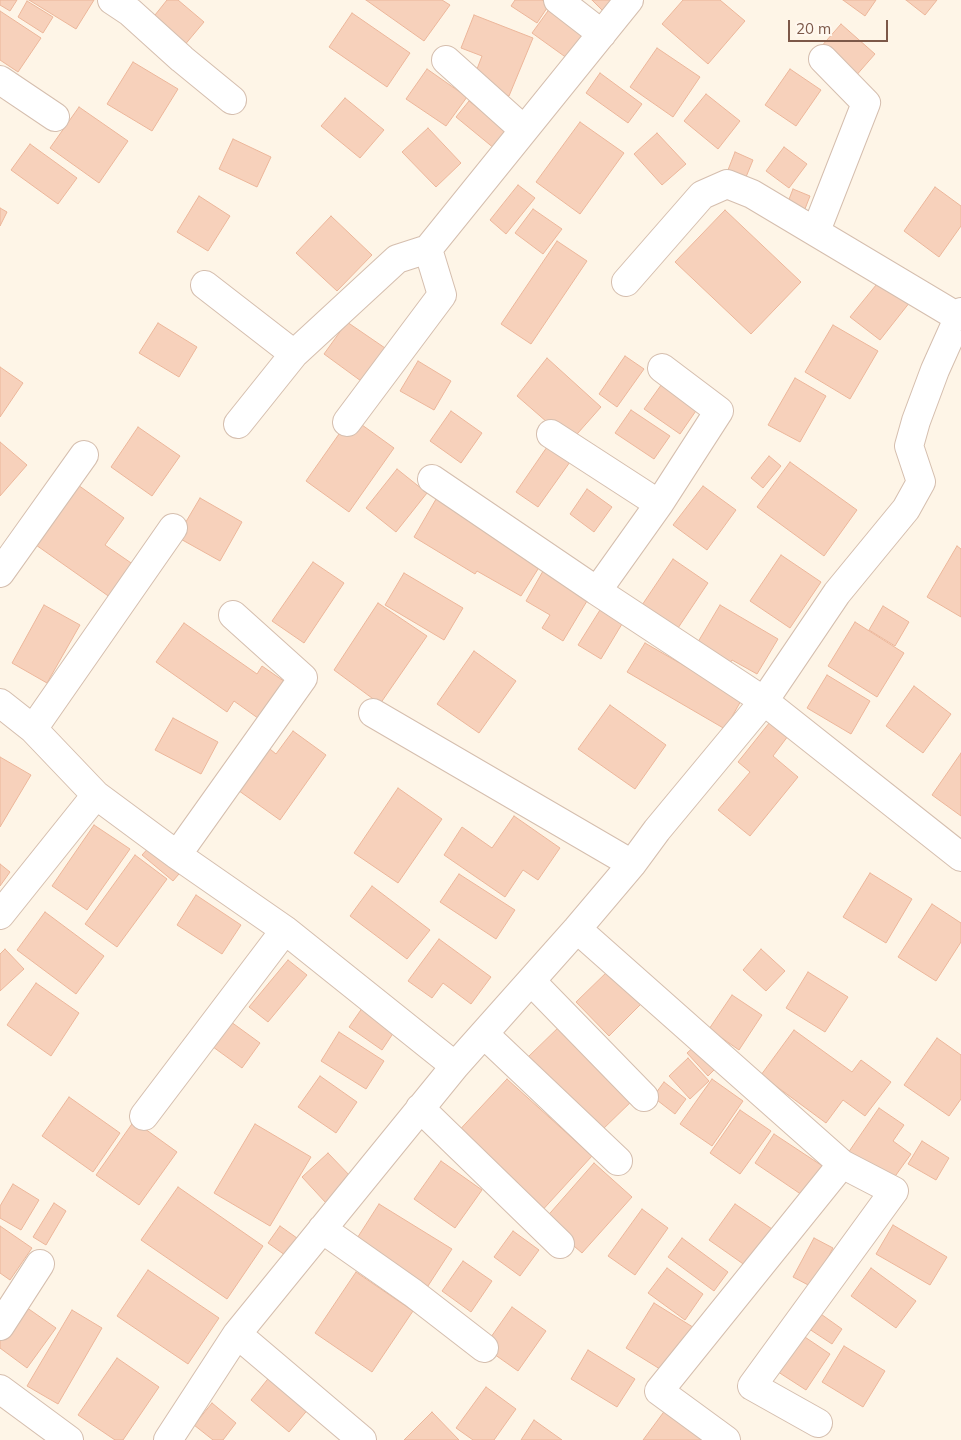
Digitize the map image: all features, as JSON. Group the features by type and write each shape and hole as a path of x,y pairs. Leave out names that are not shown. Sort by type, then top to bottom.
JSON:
{"street":[{"path":"558,0 602,34"},
{"path":"238,424 294,354 397,259 428,249 630,0"},
{"path":"127,4 182,59 232,100"},
{"path":"816,231 866,104 823,59"},
{"path":"446,60 524,130"},
{"path":"0,80 55,117"},
{"path":"168,1440 237,1334 420,1108 632,864 657,830 764,701 837,594 906,509 921,482 908,446 935,370 959,314 752,194 727,184 702,195 626,282"},
{"path":"347,422 442,295 428,249"},
{"path":"204,285 294,354"},
{"path":"597,591 659,504 719,411 662,368"},
{"path":"551,434 659,504"},
{"path":"0,572 84,455"},
{"path":"432,479 764,701 961,857"},
{"path":"33,730 173,528"},
{"path":"177,855 303,678 233,616"},
{"path":"0,703 33,730 96,795 177,855 285,930 455,1066"},
{"path":"372,713 632,864"},
{"path":"0,915 96,795"},
{"path":"576,929 842,1164 894,1191 752,1386 818,1423"},
{"path":"144,1116 285,930"},
{"path":"531,981 644,1097"},
{"path":"484,1034 618,1161"},
{"path":"420,1108 560,1244"},
{"path":"726,1440 659,1391 842,1164"},
{"path":"322,1229 413,1293 484,1348"},
{"path":"0,1326 40,1264"},
{"path":"237,1334 362,1440"},
{"path":"0,1389 69,1440"}],"building":[{"path":"0,0 17,0 10,11 0,5"},
{"path":"29,0 94,0 76,29"},
{"path":"167,0 178,0 204,22 183,47 151,20"},
{"path":"366,0 442,0 450,5 424,41"},
{"path":"515,0 542,0 549,5 537,23 511,6"},
{"path":"592,0 613,0 602,10"},
{"path":"683,0 720,0 745,21 708,64 662,24"},
{"path":"843,0 876,0 865,16"},
{"path":"906,0 937,0 925,15"},
{"path":"27,1 53,17 43,33 18,17"},
{"path":"553,4 592,32 571,61 532,33"},
{"path":"0,11 41,38 18,72 0,60"},
{"path":"352,13 410,53 387,87 329,47"},
{"path":"474,15 533,38 509,96 472,82 482,56 461,48"},
{"path":"841,24 875,54 854,78 820,48"},
{"path":"657,48 700,77 673,117 630,87"},
{"path":"133,62 178,89 152,131 107,104"},
{"path":"427,69 467,97 446,126 406,99"},
{"path":"790,69 821,90 796,126 765,105"},
{"path":"600,73 642,104 628,123 586,93"},
{"path":"706,94 740,121 718,149 684,121"},
{"path":"345,98 384,130 360,158 321,126"},
{"path":"469,101 508,132 495,149 456,117"},
{"path":"79,107 128,141 99,183 50,148"},
{"path":"580,122 624,153 580,214 536,182"},
{"path":"428,128 461,163 436,187 402,152"},
{"path":"657,133 686,164 662,185 634,154"},
{"path":"233,139 271,157 257,187 219,169"},
{"path":"30,144 77,178 58,204 11,170"},
{"path":"784,147 807,164 789,188 766,171"},
{"path":"735,152 753,160 746,177 728,170"},
{"path":"518,185 535,198 506,234 490,220"},
{"path":"935,187 961,206 961,226 939,257 904,231"},
{"path":"793,189 810,196 803,214 786,207"},
{"path":"199,196 230,216 208,251 177,232"},
{"path":"0,208 7,212 0,226"},
{"path":"533,209 562,229 543,254 515,233"},
{"path":"725,210 801,282 751,334 675,262"},
{"path":"331,216 372,255 337,291 296,253"},
{"path":"557,241 587,261 531,344 501,324"},
{"path":"881,279 910,302 880,340 850,317"},
{"path":"347,322 385,348 361,381 324,354"},
{"path":"158,323 197,347 179,377 139,353"},
{"path":"833,325 878,351 850,399 805,372"},
{"path":"625,356 644,369 617,407 599,394"},
{"path":"547,358 601,407 570,442 517,396"},
{"path":"418,361 451,381 434,410 400,391"},
{"path":"0,367 23,383 0,417"},
{"path":"795,378 826,396 800,442 768,425"},
{"path":"664,381 700,405 680,434 644,409"},
{"path":"631,410 670,436 654,459 615,433"},
{"path":"451,411 482,433 461,463 430,441"},
{"path":"351,417 394,448 349,512 306,481"},
{"path":"138,427 180,456 152,496 111,467"},
{"path":"0,442 27,465 0,496"},
{"path":"547,447 570,462 538,507 516,492"},
{"path":"769,456 781,466 763,488 751,478"},
{"path":"790,462 857,510 824,556 757,507"},
{"path":"397,469 427,493 396,532 366,508"},
{"path":"78,485 124,518 105,545 137,567 114,600 36,545"},
{"path":"703,486 736,510 707,550 673,525"},
{"path":"587,489 612,507 594,532 570,514"},
{"path":"439,494 545,558 521,596 477,571 475,574 414,537"},
{"path":"200,498 242,522 220,561 177,537"},
{"path":"957,546 961,549 961,617 927,597"},
{"path":"781,555 821,582 790,628 750,601"},
{"path":"673,559 708,583 672,637 636,614"},
{"path":"313,562 344,583 304,643 272,621"},
{"path":"547,564 593,591 563,641 542,628 550,615 526,601"},
{"path":"404,573 463,608 444,640 385,605"},
{"path":"378,603 427,636 380,704 334,670"},
{"path":"44,605 80,625 47,683 12,663"},
{"path":"720,605 778,639 757,674 732,660 725,671 692,652"},
{"path":"883,606 909,622 895,646 869,630"},
{"path":"600,610 622,624 601,659 578,645"},
{"path":"855,622 904,653 877,697 828,666"},
{"path":"184,623 257,674 262,666 288,684 262,721 234,701 227,712 156,662"},
{"path":"645,643 742,699 725,729 627,672"},
{"path":"474,651 516,681 479,733 437,704"},
{"path":"827,675 870,701 851,734 807,708"},
{"path":"914,686 951,714 923,753 886,726"},
{"path":"610,705 666,745 635,789 578,749"},
{"path":"173,718 218,742 201,774 155,750"},
{"path":"770,722 788,736 773,756 798,777 750,836 718,810 750,772 738,762"},
{"path":"293,731 326,755 280,820 235,788 265,745 276,754"},
{"path":"961,753 961,816 932,795"},
{"path":"0,757 31,775 0,827"},
{"path":"398,788 442,819 398,883 354,853"},
{"path":"514,816 560,848 538,880 523,870 505,897 444,855 462,827 492,848"},
{"path":"94,825 130,849 87,910 52,886"},
{"path":"153,843 184,868 173,881 142,855"},
{"path":"135,855 167,879 117,947 85,924"},
{"path":"0,864 10,872 0,886"},
{"path":"870,873 912,899 886,943 843,917"},
{"path":"459,874 515,910 496,939 440,902"},
{"path":"372,886 430,930 407,959 350,916"},
{"path":"196,895 241,925 222,954 177,925"},
{"path":"932,904 961,923 961,942 936,981 898,957"},
{"path":"45,912 104,956 76,994 17,950"},
{"path":"439,939 491,977 471,1004 443,983 432,998 408,981"},
{"path":"5,949 24,969 0,991 0,954"},
{"path":"761,949 785,971 766,991 743,970"},
{"path":"288,960 307,975 268,1022 249,1007"},
{"path":"610,969 643,1002 609,1036 576,1002"},
{"path":"808,972 848,997 825,1032 786,1008"},
{"path":"36,983 79,1013 51,1056 7,1025"},
{"path":"732,995 762,1015 739,1050 709,1029"},
{"path":"365,1004 398,1026 382,1050 349,1027"},
{"path":"227,1019 260,1043 242,1068 209,1044"},
{"path":"562,1024 635,1098 601,1131 528,1057"},
{"path":"794,1030 852,1072 861,1060 891,1082 865,1116 843,1100 826,1123 761,1075"},
{"path":"339,1032 384,1061 366,1089 321,1061"},
{"path":"937,1038 961,1055 961,1099 949,1116 904,1085"},
{"path":"698,1043 719,1065 708,1076 687,1053"},
{"path":"688,1058 709,1081 690,1099 669,1076"},
{"path":"320,1076 357,1102 336,1133 298,1107"},
{"path":"507,1079 592,1156 538,1215 453,1137"},
{"path":"712,1079 743,1101 712,1146 680,1124"},
{"path":"664,1082 686,1099 675,1114 653,1097"},
{"path":"69,1097 120,1133 93,1172 42,1136"},
{"path":"879,1108 904,1125 893,1141 911,1154 891,1182 848,1153"},
{"path":"740,1110 771,1131 740,1174 710,1153"},
{"path":"134,1121 177,1152 139,1205 96,1175"},
{"path":"255,1124 311,1157 270,1226 214,1193"},
{"path":"774,1134 824,1167 805,1197 755,1163"},
{"path":"922,1141 949,1158 936,1180 908,1164"},
{"path":"328,1153 352,1178 326,1203 302,1177"},
{"path":"441,1161 482,1190 455,1228 414,1199"},
{"path":"594,1163 632,1197 582,1253 544,1220"},
{"path":"13,1184 39,1200 21,1230 0,1218 0,1206"},
{"path":"178,1187 263,1246 227,1299 141,1240"},
{"path":"54,1203 66,1211 46,1245 33,1237"},
{"path":"379,1204 452,1249 426,1289 354,1243"},
{"path":"735,1204 775,1231 749,1268 709,1240"},
{"path":"642,1209 668,1228 635,1275 608,1256"},
{"path":"893,1225 947,1257 930,1285 876,1254"},
{"path":"0,1226 32,1248 10,1280 0,1273"},
{"path":"280,1226 304,1243 292,1260 268,1243"},
{"path":"513,1231 539,1250 520,1276 494,1257"},
{"path":"682,1238 728,1272 714,1291 668,1257"},
{"path":"814,1238 833,1248 812,1287 793,1277"},
{"path":"463,1261 492,1281 471,1312 442,1291"},
{"path":"667,1268 703,1294 685,1320 648,1293"},
{"path":"871,1268 916,1301 896,1328 851,1296"},
{"path":"148,1270 219,1318 188,1364 117,1316"},
{"path":"356,1272 413,1311 372,1372 315,1333"},
{"path":"654,1303 696,1329 668,1374 626,1348"},
{"path":"23,1305 56,1328 27,1368 0,1348 0,1337"},
{"path":"512,1307 546,1331 518,1371 484,1347"},
{"path":"811,1307 842,1329 832,1344 800,1323"},
{"path":"72,1310 102,1328 58,1404 27,1386"},
{"path":"796,1331 830,1354 806,1390 772,1368"},
{"path":"844,1346 885,1371 863,1407 822,1382"},
{"path":"588,1350 635,1379 617,1407 571,1379"},
{"path":"117,1358 159,1387 123,1440 115,1440 78,1415"},
{"path":"271,1375 310,1407 289,1432 251,1400"},
{"path":"486,1387 516,1409 494,1440 473,1440 456,1428"},
{"path":"212,1403 236,1423 223,1440 213,1440 194,1425"},
{"path":"666,1409 704,1437 702,1440 643,1440"},
{"path":"432,1412 459,1440 404,1440"},
{"path":"534,1420 562,1440 521,1440"}]}
